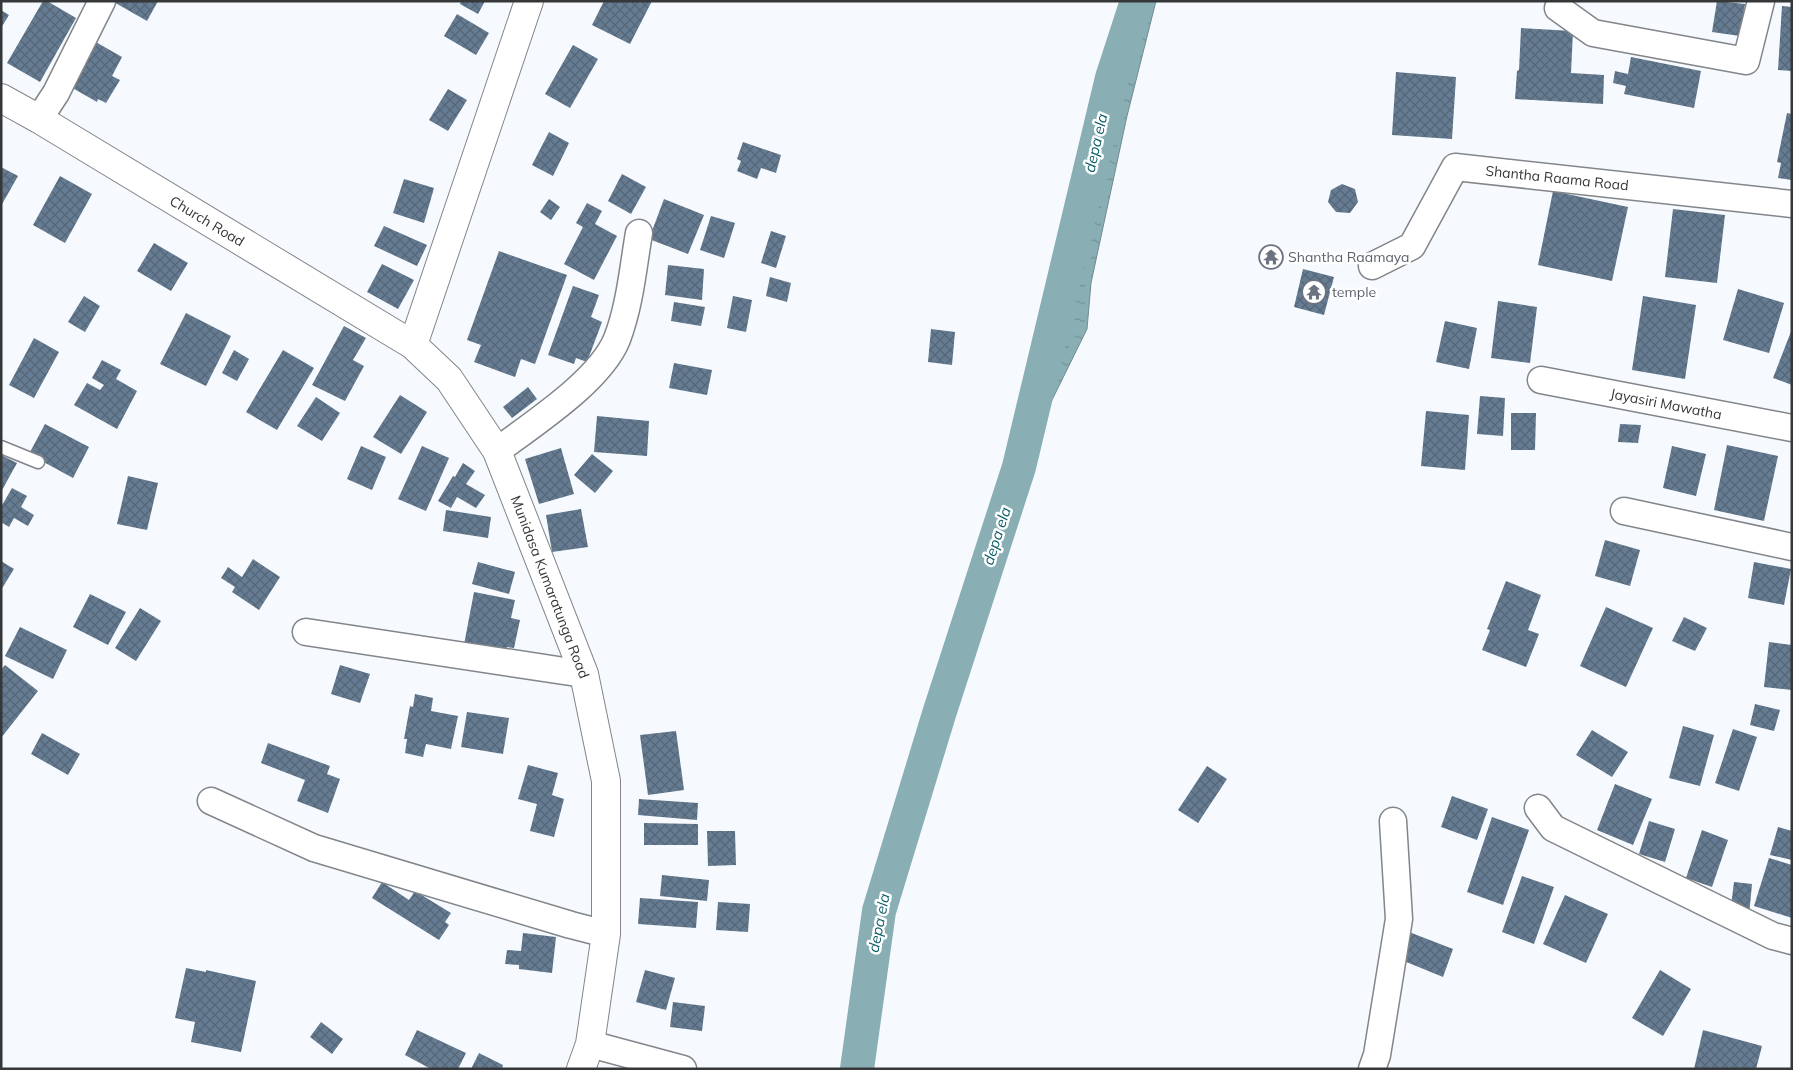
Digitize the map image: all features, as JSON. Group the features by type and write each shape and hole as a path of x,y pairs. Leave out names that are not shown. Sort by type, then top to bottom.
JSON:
{"street":[{"path":"40,119 56,93 102,1"},
{"path":"413,345 529,1"},
{"path":"1558,8 1593,33 1746,61 1761,1"},
{"name":"Church Road","path":"1,98 40,119 413,345"},
{"name":"Shantha Raama Road","path":"1372,266 1412,246 1455,167 1792,204"},
{"path":"497,451 577,390 600,368 616,340 626,310 639,233"},
{"name":"Munidasa Kumaratunga Road","path":"413,345 449,378 497,451 584,674 606,781 606,934 586,1057"},
{"name":"Jayasiri Mawatha","path":"1541,380 1792,428"},
{"path":"1624,511 1792,547"},
{"path":"306,632 584,674"},
{"path":"211,801 314,848 606,934"},
{"path":"1538,808 1553,828 1773,936 1792,941"},
{"path":"1372,1069 1377,1055 1399,919 1393,821"},
{"path":"586,1057 683,1069"}],"lane":[{"path":"1,447 38,462"}],"water":[{"path":"1125,1 1156,1 1127,116 1091,283 1087,329 1019,467 1045,368 1064,319 1080,224 1103,126"}],"building":[{"path":"43,1 47,1 76,18 40,82 7,63"},
{"path":"112,1 158,1 147,21"},
{"path":"461,1 485,1 478,14 460,4"},
{"path":"604,1 652,1 630,44 592,25"},
{"path":"1717,1 1745,4 1740,36 1712,32"},
{"path":"1782,6 1792,7 1792,71 1778,70"},
{"path":"1,10 9,15 1,28"},
{"path":"457,14 489,33 476,55 444,36"},
{"path":"1521,28 1573,31 1571,73 1604,75 1603,104 1515,99 1517,71 1519,70"},
{"path":"94,41 122,57 112,76 120,80 106,103 98,99 97,102 69,86"},
{"path":"573,45 598,59 570,108 545,94"},
{"path":"1631,57 1701,71 1694,108 1624,94 1626,86 1613,83 1615,71 1628,74"},
{"path":"1396,72 1456,77 1452,139 1392,135"},
{"path":"448,89 467,100 448,131 429,120"},
{"path":"1787,113 1792,114 1792,180 1778,178 1781,163 1777,162"},
{"path":"549,132 569,143 553,176 532,165"},
{"path":"743,142 781,155 776,173 761,168 757,179 737,171 741,161 737,159"},
{"path":"1,167 18,176 1,206"},
{"path":"622,174 646,187 631,214 608,201"},
{"path":"60,176 92,194 65,243 33,225"},
{"path":"404,179 434,188 424,223 393,213"},
{"path":"1342,184 1355,189 1358,202 1350,213 1336,212 1328,202 1331,190"},
{"path":"1553,191 1628,207 1612,281 1538,265"},
{"path":"549,199 560,207 551,220 540,212"},
{"path":"664,199 704,215 688,254 649,239"},
{"path":"587,203 602,211 595,224 617,236 594,280 564,264 583,227 576,223"},
{"path":"1673,209 1725,215 1717,283 1665,277"},
{"path":"711,216 735,223 724,258 700,250"},
{"path":"384,226 427,245 417,266 374,246"},
{"path":"771,231 786,236 776,268 761,263"},
{"path":"154,243 188,263 171,291 137,271"},
{"path":"499,251 567,275 535,364 521,359 515,377 474,362 481,345 467,340"},
{"path":"382,264 414,280 398,309 367,292"},
{"path":"668,265 704,269 702,300 665,295"},
{"name":"temple","path":"1303,269 1334,277 1324,315 1294,307"},
{"path":"770,277 791,283 787,302 766,296"},
{"path":"573,286 599,295 591,317 602,322 587,362 576,358 574,364 548,355"},
{"path":"1738,289 1784,303 1769,353 1723,340"},
{"path":"84,296 100,306 85,332 68,322"},
{"path":"733,296 752,300 746,332 727,328"},
{"path":"1643,296 1696,305 1685,379 1632,370"},
{"path":"1498,301 1537,307 1530,363 1491,358"},
{"path":"674,302 705,307 701,326 671,321"},
{"path":"186,313 231,336 206,386 160,364"},
{"path":"1445,321 1477,328 1469,369 1436,362"},
{"path":"344,326 366,338 353,360 364,366 345,401 312,385"},
{"path":"931,329 955,332 952,365 928,362"},
{"path":"1792,329 1792,385 1773,378"},
{"path":"34,338 59,352 34,398 9,385"},
{"path":"234,350 249,359 237,381 222,373"},
{"path":"283,350 314,368 277,430 246,412"},
{"path":"102,360 121,370 116,379 137,391 117,429 74,405 87,383 100,390 104,385 92,378"},
{"path":"674,363 712,370 707,395 669,388"},
{"path":"528,387 537,399 512,418 503,407"},
{"path":"400,395 427,412 401,454 373,437"},
{"path":"1480,396 1505,398 1503,436 1477,434"},
{"path":"316,397 340,413 322,441 297,426"},
{"path":"1426,411 1469,415 1465,470 1421,466"},
{"path":"1511,413 1536,413 1535,450 1511,450"},
{"path":"597,416 649,421 647,456 594,452"},
{"path":"45,424 89,447 73,478 29,454"},
{"path":"1620,424 1641,425 1638,443 1618,442"},
{"path":"1727,445 1778,456 1764,521 1714,510"},
{"path":"361,446 386,457 372,490 347,479"},
{"path":"422,446 449,458 426,511 398,499"},
{"path":"1672,446 1706,454 1696,496 1663,488"},
{"path":"561,448 574,494 539,504 525,459"},
{"path":"592,454 613,471 595,493 574,475"},
{"path":"1,455 17,463 1,492"},
{"path":"463,463 475,471 466,484 485,495 476,508 457,497 451,508 438,501"},
{"path":"128,476 158,483 147,530 117,524"},
{"path":"12,488 27,496 21,507 34,515 28,526 14,518 9,527 1,522 1,507"},
{"path":"581,509 588,547 552,552 546,515"},
{"path":"446,510 491,517 488,538 443,531"},
{"path":"1605,540 1640,550 1630,586 1595,576"},
{"path":"253,559 280,577 259,610 232,592 235,587 221,578 228,567 242,577"},
{"path":"1,561 14,569 1,590"},
{"path":"478,562 515,572 509,594 472,584"},
{"path":"1754,562 1791,569 1784,605 1748,598"},
{"path":"1506,581 1541,595 1528,630 1539,634 1526,667 1482,650 1490,630 1487,629"},
{"path":"474,592 515,600 511,618 520,620 514,648 507,647 505,658 463,650"},
{"path":"90,594 126,612 108,645 73,627"},
{"path":"1606,607 1653,628 1626,687 1580,666"},
{"path":"140,608 161,621 136,661 115,648"},
{"path":"1684,617 1707,628 1695,651 1672,641"},
{"path":"20,627 67,650 53,679 5,656"},
{"path":"1769,642 1792,645 1792,690 1764,687"},
{"path":"5,665 38,691 1,738 1,670"},
{"path":"340,665 370,674 360,703 331,694"},
{"path":"415,694 433,698 431,711 458,716 451,749 426,744 423,757 405,753 407,739 404,739 410,706 413,707"},
{"path":"1755,704 1780,710 1774,731 1750,725"},
{"path":"467,712 509,718 503,754 461,747"},
{"path":"1683,726 1714,735 1700,786 1669,778"},
{"path":"1733,729 1757,737 1739,791 1715,783"},
{"path":"1592,730 1628,752 1612,777 1576,755"},
{"path":"676,731 684,790 648,795 640,735"},
{"path":"42,733 80,754 68,775 31,754"},
{"path":"268,743 330,766 327,774 340,779 328,813 297,801 305,780 261,763"},
{"path":"528,765 558,773 552,795 564,799 554,837 530,831 537,804 518,799"},
{"path":"1207,766 1227,779 1198,823 1178,810"},
{"path":"1615,784 1652,799 1633,845 1597,830"},
{"path":"1452,796 1488,809 1477,840 1441,827"},
{"path":"639,799 698,803 697,820 638,815"},
{"path":"1492,817 1529,830 1503,905 1467,892"},
{"path":"1649,821 1675,829 1665,862 1639,854"},
{"path":"644,823 698,824 698,845 644,845"},
{"path":"1778,827 1792,831 1792,860 1770,855"},
{"path":"1702,830 1728,840 1712,887 1686,878"},
{"path":"707,831 735,831 736,865 708,866"},
{"path":"1769,858 1792,865 1792,918 1754,906"},
{"path":"662,875 709,880 707,901 660,896"},
{"path":"1522,876 1554,887 1534,944 1502,932"},
{"path":"382,882 409,900 415,891 451,913 445,922 449,925 439,940 372,898"},
{"path":"1734,882 1752,884 1749,916 1730,914"},
{"path":"1565,895 1608,914 1586,963 1543,944"},
{"path":"640,898 698,902 696,928 638,924"},
{"path":"718,902 750,904 748,932 716,930"},
{"path":"1409,932 1453,949 1443,977 1399,959"},
{"path":"523,933 556,937 552,973 519,969 519,965 505,964 507,950 521,951"},
{"path":"186,968 206,972 206,970 256,981 241,1052 191,1042 195,1022 175,1018"},
{"path":"645,970 675,978 666,1010 636,1002"},
{"path":"1660,970 1691,989 1663,1036 1632,1018"},
{"path":"673,1002 705,1006 702,1031 670,1027"},
{"path":"321,1022 343,1039 332,1054 310,1037"},
{"path":"417,1030 466,1053 458,1069 431,1069 405,1055"},
{"path":"1703,1030 1762,1046 1756,1069 1694,1069"},
{"path":"479,1053 503,1065 502,1069 471,1069"}],"waterway":[{"name":"depa ela","path":"857,1069 879,911 939,714 1019,467 1112,78 1137,1"}],"place":[{"name":"Shantha Raamaya","path":"1271,257"},
{"name":"temple","path":"1314,292"}]}
